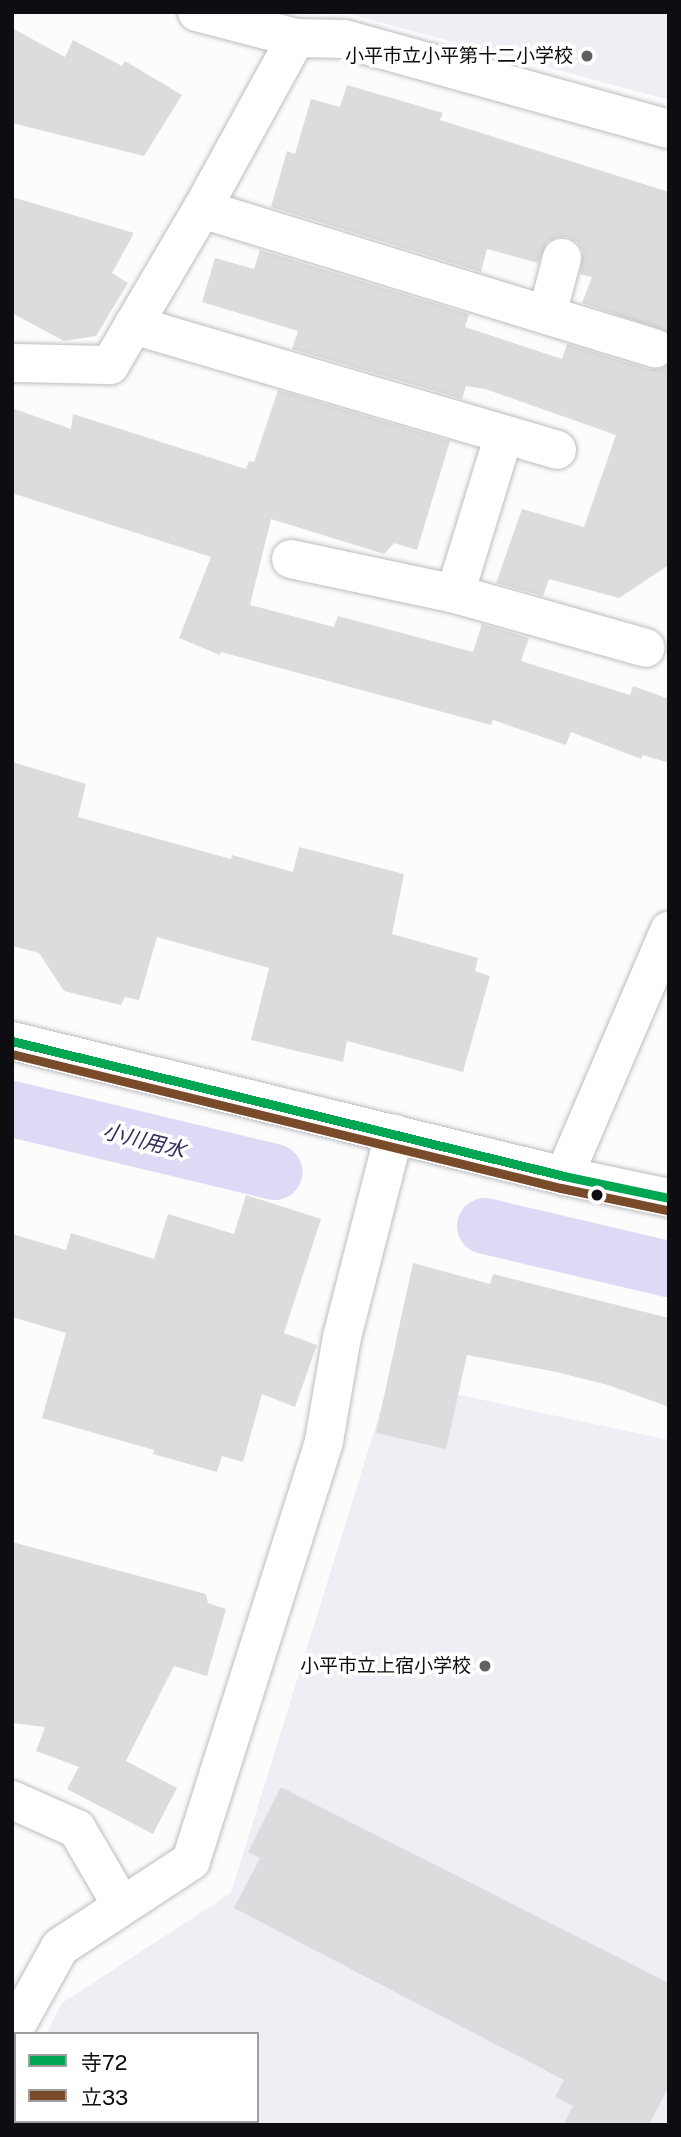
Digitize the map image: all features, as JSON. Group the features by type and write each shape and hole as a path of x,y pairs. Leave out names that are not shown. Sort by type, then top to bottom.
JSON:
{"street":[{"path":"197,12 296,38 344,39 669,129"},
{"path":"12,363 110,365 202,209 296,38"},
{"path":"202,209 655,348"},
{"path":"547,315 562,258"},
{"path":"133,325 557,450"},
{"path":"455,594 504,435"},
{"path":"291,559 455,594 646,648"},
{"path":"564,1176 669,931"},
{"path":"12,1041 564,1176 669,1198"},
{"path":"12,2033 60,1947 191,1861 324,1441 342,1337 394,1134"},
{"path":"12,1800 77,1829 122,1906"}],"shaded area":[{"name":"小平市立小平第十二小学校","path":"342,12 669,12 669,100"},
{"name":"小平市立上宿小学校","path":"390,1380 669,1440 669,2125 12,2125 14,2092 14,2123 259,2123 259,2032 47,2032 62,2003 231,1893"}],"building":[{"path":"12,28 65,57 73,40 122,66 125,61 182,95 144,156 12,123"},
{"path":"347,85 443,113 440,120 669,192 669,332 582,303 592,277 580,274 583,252 577,242 568,237 557,237 547,242 538,263 487,249 481,272 271,207 287,151 295,154 311,99 340,107"},
{"path":"12,197 134,233 112,273 128,283 96,336 64,341 12,313"},
{"path":"260,250 469,314 465,327 562,359 567,344 649,369 669,365 669,565 619,598 549,579 543,596 496,583 522,509 584,527 616,435 485,389 466,386 462,399 292,349 298,331 202,302 215,258 254,269"},
{"path":"278,390 450,441 417,550 394,543 384,554 271,519 250,605 334,627 338,616 473,652 482,624 529,638 521,661 630,695 633,686 669,699 669,763 643,755 641,759 571,732 566,745 493,720 491,725 221,652 220,655 179,638 211,557 12,493 12,408 71,429 73,414 246,469 249,461 254,462"},
{"path":"12,762 86,784 78,817 231,859 232,855 293,872 299,847 404,874 392,934 478,958 475,971 490,976 463,1072 347,1041 343,1062 251,1040 269,968 157,937 139,1000 125,997 121,1005 64,991 39,953 12,946"},
{"path":"246,1195 321,1219 284,1333 317,1345 295,1407 262,1394 243,1462 222,1456 217,1472 153,1454 154,1450 42,1418 66,1333 12,1317 12,1234 66,1250 71,1233 154,1259 168,1214 234,1234"},
{"path":"413,1263 490,1284 493,1274 669,1318 669,1407 608,1385 467,1355 446,1449 376,1433"},
{"path":"12,1542 206,1594 208,1603 226,1609 207,1676 174,1666 126,1761 177,1788 153,1834 67,1789 79,1767 36,1751 45,1727 12,1723"},
{"path":"281,1787 669,1983 669,2086 649,2125 563,2125 573,2106 555,2097 564,2080 234,1908 260,1858 248,1852"}],"waterway":[{"name":"小川用水","path":"12,1109 275,1172"},
{"name":"小川用水","path":"485,1226 669,1269"}],"transit line":[{"name":"寺72","path":"12,1041 564,1176 669,1198"},
{"name":"立33","path":"12,1054 561,1188 666,1210"}],"place":[{"name":"小平市立小平第十二小学校","path":"587,56"},
{"name":"小平市立上宿小学校","path":"485,1666"}]}
